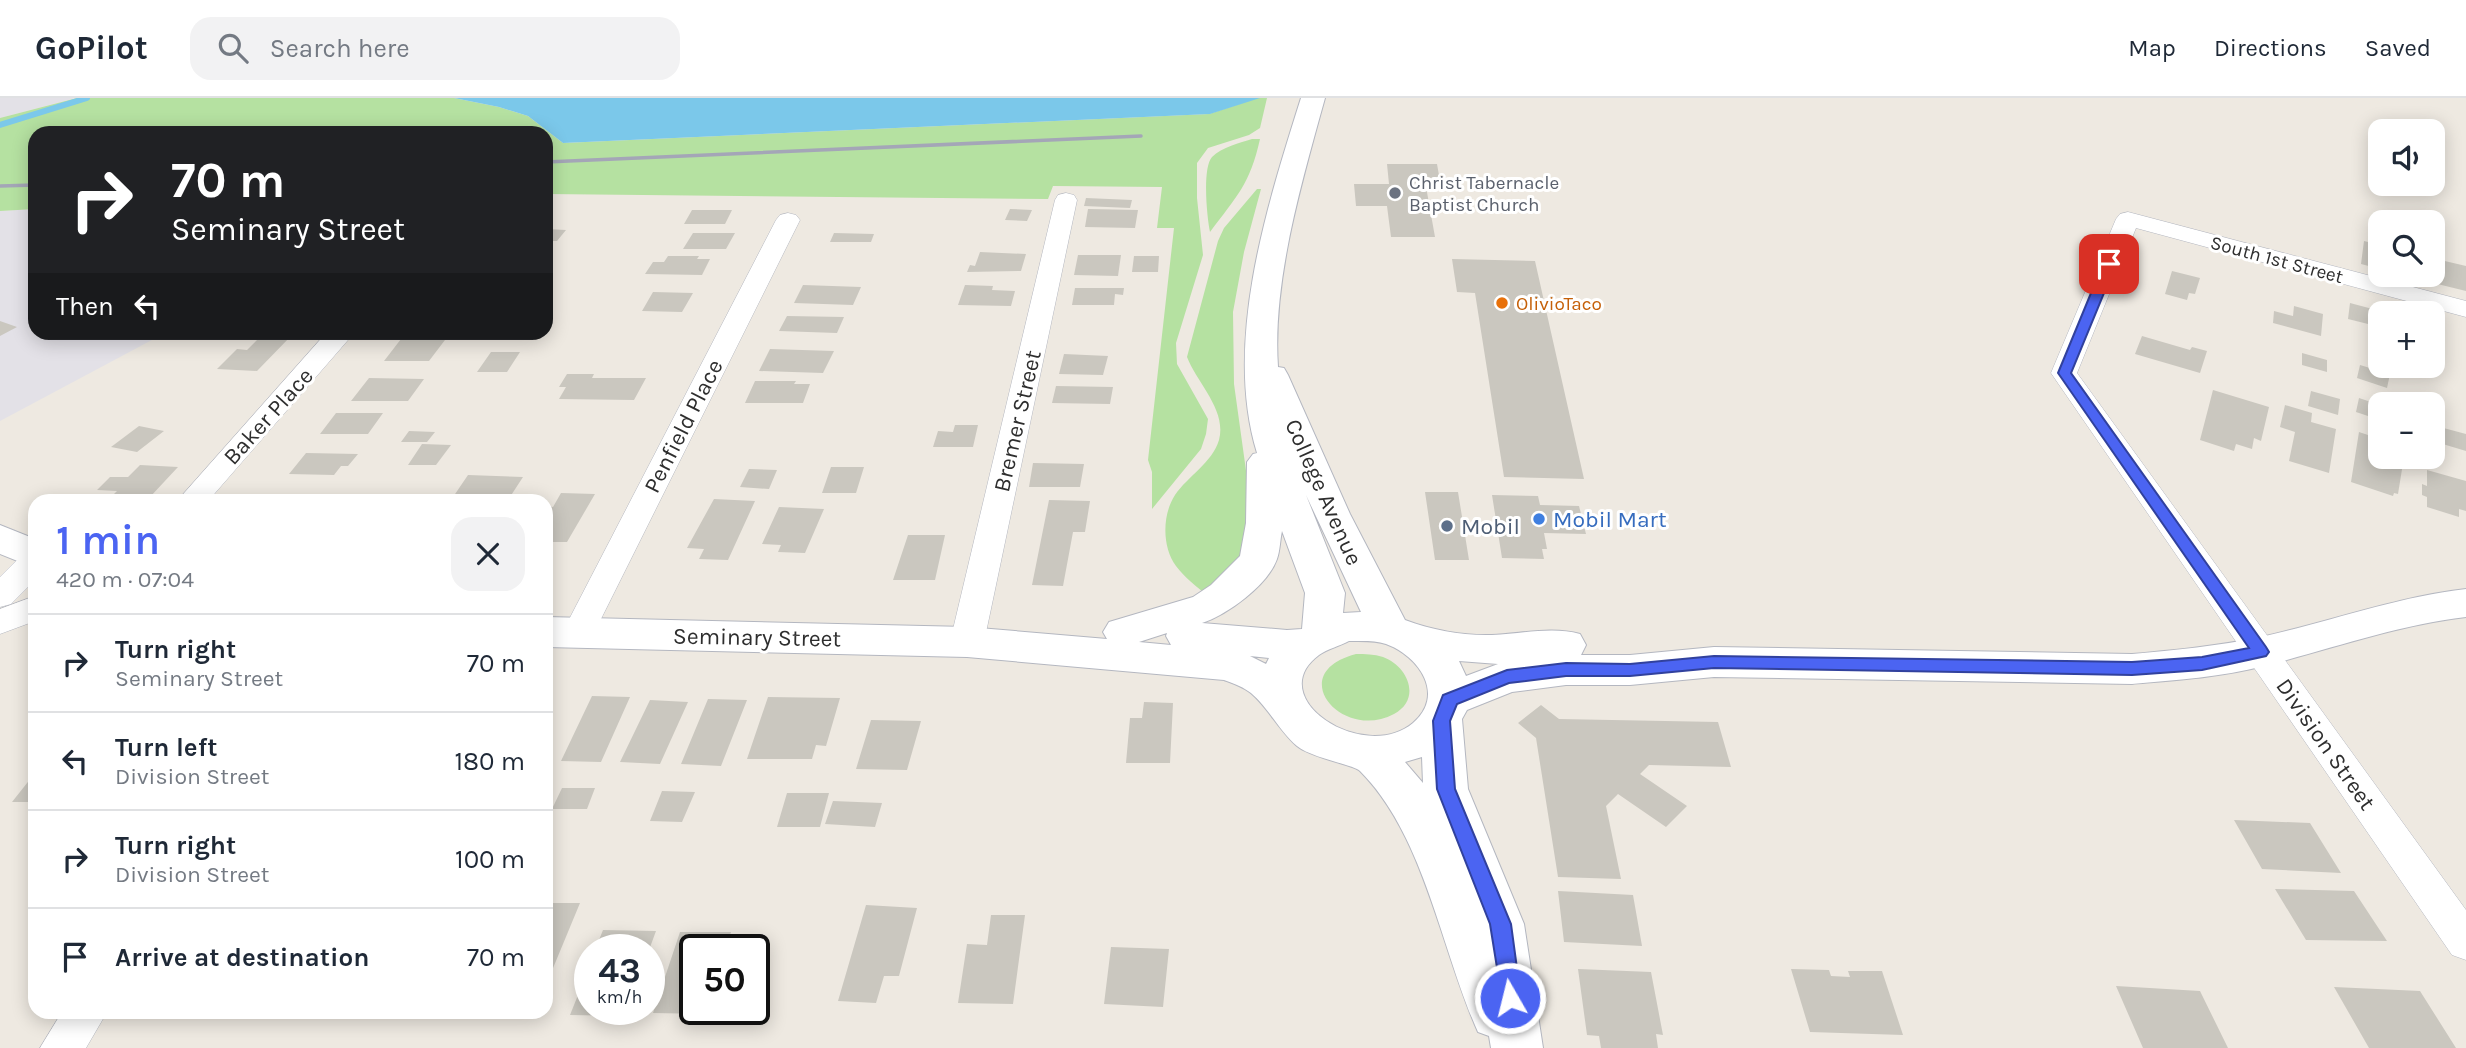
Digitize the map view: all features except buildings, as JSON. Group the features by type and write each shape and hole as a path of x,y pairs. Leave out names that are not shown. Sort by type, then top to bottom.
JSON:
{"street":[{"name":"College Avenue","path":"1312,639 1325,593 1293,512 1265,424 1261,351 1264,294 1297,152 1313,98"},
{"name":"Bremer Street","path":"967,642 1066,200"},
{"name":"South 1st Street","path":"2128,219 2466,309"},
{"name":"Division Street","path":"2128,219 2064,373 2466,942"},
{"name":"Penfield Place","path":"562,632 788,220"},
{"name":"Baker Place","path":"198,494 335,340"},
{"name":"College Avenue","path":"1261,351 1332,514 1403,636 1431,653 1449,684 1446,711 1446,789 1500,924 1517,1048"},
{"path":"1123,632 1207,607 1225,595 1258,560 1265,523 1265,424"},
{"path":"0,538 28,552"},
{"path":"0,596 28,568"},
{"path":"1714,662 1621,645 1489,650 1403,636 1367,627 1344,627 1312,639 1290,657 1283,673 1281,690 1286,707 1299,726 1320,741 1345,751 1373,754 1401,750 1425,738 1446,711 1507,677 1566,670 1630,670 1714,662 2132,669 2202,663 2260,652 2431,607 2466,603"},
{"path":"0,622 28,611"},
{"name":"Seminary Street","path":"562,632 967,642 1230,665 1265,681 1286,707"},
{"name":"Seminary Street","path":"967,642 1123,632 1287,645 1312,639"},
{"path":"1373,754 1412,801 1464,922 1507,1048"},
{"path":"61,1048 81,1019"}],"shaded area":[{"path":"0,98 76,98 0,118"},
{"path":"28,209 28,340 152,340 0,421 0,211"}],"green space":[{"path":"77,98 454,98 528,116 541,126 28,126 28,209 0,211 0,118"},
{"path":"1257,98 1267,98 1260,128 1249,135 1208,148 1197,163 1197,198 1203,255 1176,343 1177,364 1208,419 1201,449 1152,509 1152,472 1148,460 1174,228 1157,228 1162,187 1053,186 1048,199 553,194 553,135 563,143 1209,114"},
{"path":"1252,139 1260,139 1247,179 1210,232 1206,193 1209,163 1212,157 1221,151"},
{"path":"1257,189 1261,189 1244,252 1233,312 1234,384 1253,521 1243,561 1208,596 1183,574 1171,558 1166,540 1166,521 1175,495 1211,456 1219,440 1219,418 1215,407 1187,357 1218,241 1224,228"},
{"path":"1356,654 1383,657 1399,668 1405,675 1409,692 1403,708 1394,714 1374,720 1356,719 1340,712 1328,702 1322,689 1324,675 1335,663"}],"water":[{"path":"454,98 1260,98 1210,114 563,143 553,135 553,126 541,126 528,116"}],"waterway":[{"path":"0,125 87,98"}],"railway":[{"path":"553,162 1141,136"},
{"path":"0,186 28,185"}],"place":[{"name":"Christ Tabernacle Baptist Church","path":"1395,193"},
{"name":"OlivioTaco","path":"1502,303"},
{"name":"Mobil Mart","path":"1539,519"},
{"name":"Mobil","path":"1447,526"}],"route":[{"path":"1510,998 1500,924 1446,789 1442,721 1449,700 1507,677 1566,670 1630,670 1714,662 2132,669 2202,663 2260,652 2064,373 2109,264"}]}
